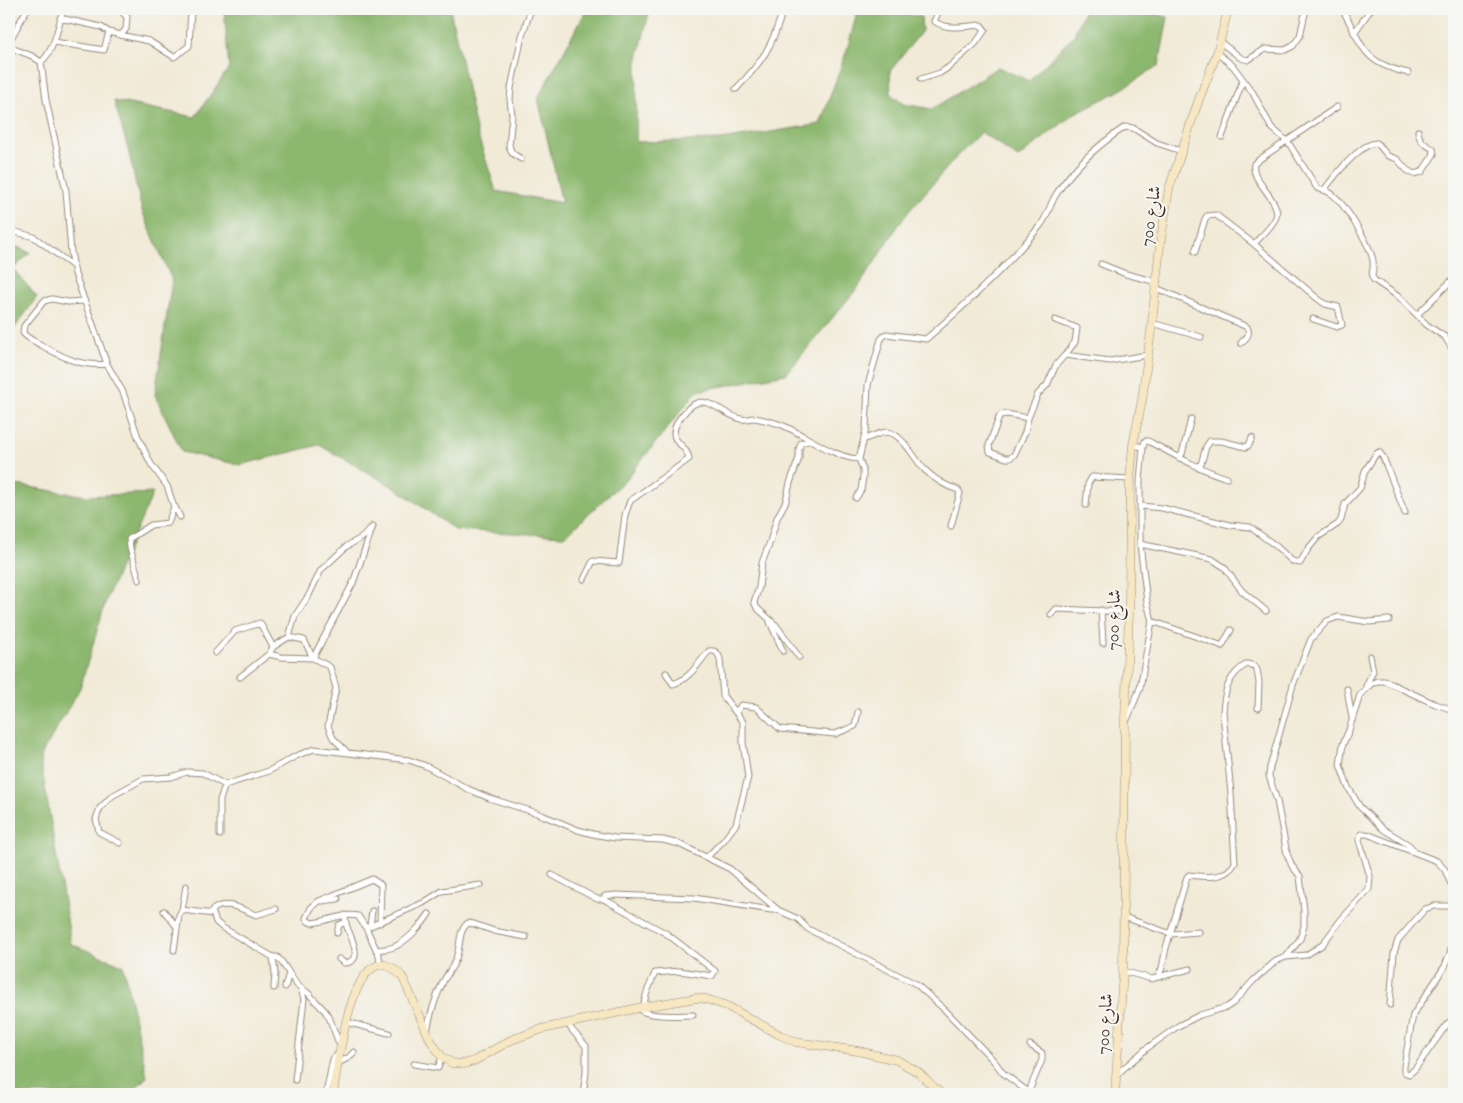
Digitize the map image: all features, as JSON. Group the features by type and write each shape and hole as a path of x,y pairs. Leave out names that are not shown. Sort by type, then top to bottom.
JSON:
{"main road":[{"name":"شارع 700","path":"1115,1094 1123,971 1125,724 1129,612 1130,478 1133,445 1142,400 1161,236 1169,189 1217,53 1228,9"},
{"path":"333,1094 346,1022 354,996 364,975 380,964 395,969 403,978 431,1041 442,1057 452,1063 470,1063 523,1035 568,1023 688,998 706,999 727,1006 787,1039 897,1060 918,1072 941,1094"}],"street":[{"path":"9,42 27,9"},
{"path":"42,62 48,56 54,42 63,9"},
{"path":"118,9 127,18 126,28 120,35"},
{"path":"60,18 101,27 110,32 150,42 174,57 189,46 191,9"},
{"path":"521,159 512,153 509,146 512,115 510,100 522,36 531,9"},
{"path":"736,89 760,63 769,49 777,31 783,9"},
{"path":"921,78 940,73 949,67 976,44 985,30 981,26 940,26 934,22 940,9"},
{"path":"1220,42 1245,60 1265,49 1288,49 1293,46 1300,36 1306,9"},
{"path":"1342,9 1365,52 1377,62 1408,73"},
{"path":"1354,33 1371,9"},
{"path":"54,42 103,50 110,32"},
{"path":"9,47 42,62"},
{"path":"1217,53 1227,60 1243,80 1271,127 1288,142 1317,188 1337,198 1360,232 1372,257 1374,264 1372,277 1374,280 1399,297 1428,325 1445,337 1454,352"},
{"path":"42,62 46,100 66,191 73,266 83,301 107,364 123,392 144,451 167,486 174,507 180,517"},
{"path":"1222,138 1243,80"},
{"path":"1254,244 1275,219 1277,213 1275,206 1254,172 1253,166 1260,159 1338,107"},
{"path":"856,498 861,490 863,477 863,470 859,459 865,439 868,385 882,338 886,334 926,339 987,285 1041,225 1056,194 1087,156 1125,127 1133,128 1156,143 1181,152"},
{"path":"1324,190 1347,163 1373,142 1377,143 1388,156 1397,159 1410,172 1414,174 1422,172 1432,159 1434,151 1418,138 1418,131"},
{"path":"1195,252 1207,216 1216,215 1254,244 1318,299 1325,304 1338,307 1342,325 1337,327 1313,319"},
{"path":"9,230 34,238 73,266"},
{"path":"1100,264 1156,285 1247,327 1249,335 1241,343"},
{"path":"1418,314 1454,278"},
{"path":"83,301 68,302 52,299 44,301 24,326 23,333 70,361 91,365 107,364"},
{"path":"1028,418 1007,414 1000,415 989,445 990,452 1006,458 1013,457 1025,432 1028,418 1038,394 1047,385 1056,365 1075,342 1077,328 1055,320"},
{"path":"1152,323 1201,337"},
{"path":"1065,355 1110,361 1148,355"},
{"path":"584,579 593,561 619,562 625,515 631,500 689,459 684,447 675,439 674,435 678,420 693,403 704,402 742,419 755,418 777,423 843,456 859,459"},
{"path":"1179,458 1182,454 1191,418"},
{"path":"865,439 887,432 896,434 924,470 946,486 958,490 960,493 951,526"},
{"path":"1197,467 1201,464 1206,447 1210,441 1221,441 1246,447 1252,438"},
{"path":"799,658 776,626 757,608 754,602 759,587 762,563 777,518 786,501 799,458 801,443 811,440"},
{"path":"1125,724 1140,688 1152,621 1147,602 1140,544 1140,481 1146,442 1148,441 1197,467 1227,478"},
{"path":"1133,445 1144,447"},
{"path":"1141,506 1162,508 1230,525 1250,527 1276,546 1292,561 1298,563 1322,534 1341,520 1345,504 1360,488 1365,472 1379,452 1383,457 1405,513"},
{"path":"1086,505 1088,484 1092,477 1130,478"},
{"path":"140,580 129,539 152,525 168,523 174,507"},
{"path":"240,677 288,637 295,616 309,595 321,570 347,546 363,537 373,526 353,583 313,658"},
{"path":"1140,544 1212,559 1224,567 1242,591 1266,611"},
{"path":"1051,614 1056,608 1129,612"},
{"path":"1101,610 1103,643"},
{"path":"1115,1075 1178,1026 1200,1014 1227,1008 1271,964 1286,956 1300,940 1304,926 1304,911 1300,876 1292,866 1287,854 1277,801 1270,776 1270,767 1293,685 1311,639 1327,621 1338,617 1369,622 1388,620"},
{"path":"770,621 783,650"},
{"path":"1152,621 1222,646 1231,630"},
{"path":"214,652 235,631 260,623 274,647"},
{"path":"288,637 304,640 313,658"},
{"path":"666,673 673,684 680,682 688,676 710,651 718,653 723,696 743,722 743,742 748,777 736,824 724,840 707,857"},
{"path":"269,654 281,657 313,658 330,667 336,688 328,726 334,738 348,752"},
{"path":"1364,690 1374,671 1370,656"},
{"path":"1158,977 1182,889 1188,875 1217,876 1231,869 1235,863 1231,793 1223,713 1226,689 1232,675 1248,664 1255,666 1258,674 1258,708"},
{"path":"1416,852 1409,845 1389,834 1360,808 1348,786 1340,765 1340,755 1360,695 1371,684 1381,680 1435,704 1454,710"},
{"path":"1347,689 1352,720"},
{"path":"735,710 738,710 741,704 756,707 780,729 822,734 835,734 855,726 858,712"},
{"path":"120,843 99,832 96,819 100,808 112,796 143,779 171,777 187,772 203,773 225,785 269,771 314,749 409,760 426,766 468,789 585,832 615,838 663,840 679,844 707,857 730,870 778,910 798,919 813,932 916,984 945,1010 994,1061 1003,1073 1030,1093 1042,1056 1040,1051 1030,1045"},
{"path":"220,835 220,800 225,785"},
{"path":"1286,956 1299,957 1317,949 1369,889 1370,876 1359,840 1360,834 1367,834 1437,862 1448,877 1454,891"},
{"path":"1448,877 1454,867"},
{"path":"552,875 597,899 604,899 666,934 715,971 711,976 680,971 655,973 640,1008 642,1012 661,1015 693,1015"},
{"path":"380,922 381,885 372,879 319,901 313,906 306,918 308,922 320,922 345,915 358,916 368,927 380,964"},
{"path":"368,927 423,903 442,892 481,885"},
{"path":"174,950 179,914 182,910 186,886"},
{"path":"604,899 605,896 610,894 668,896 778,910"},
{"path":"1454,898 1454,933 1448,958 1445,966 1412,1016 1404,1072 1409,1074 1415,1069 1448,1023 1454,1020"},
{"path":"319,901 338,899"},
{"path":"276,909 256,915 239,907 218,905 212,910 216,922 223,928 281,961 301,989 304,999 295,1080"},
{"path":"1390,1005 1394,953 1398,940 1425,909 1434,906 1454,906"},
{"path":"182,910 213,914"},
{"path":"164,911 177,927"},
{"path":"368,927 372,911"},
{"path":"376,950 395,947 403,942 424,923 429,914"},
{"path":"339,959 344,963 349,963 356,955 354,940 345,915"},
{"path":"1124,917 1171,934 1199,932"},
{"path":"337,933 340,925 346,922"},
{"path":"427,1033 435,1001 455,961 460,936 468,923 494,931 526,937"},
{"path":"1448,958 1454,955"},
{"path":"272,957 275,973 274,988"},
{"path":"1123,971 1152,979 1190,968"},
{"path":"285,987 289,973"},
{"path":"301,989 308,992 329,1016 340,1051 333,1059 326,1094"},
{"path":"346,1022 389,1033"},
{"path":"568,1023 586,1046 586,1073 583,1094"},
{"path":"338,1063 348,1058 354,1052"},
{"path":"414,1064 438,1068 442,1057"}],"green space":[{"path":"224,9 450,9 476,130 496,191 562,203 538,98 587,9 650,9 637,62 636,142 721,140 820,124 847,50 858,9 907,9 906,14 921,17 922,31 890,71 891,94 903,104 932,109 998,67 1029,81 1074,35 1085,9 1132,9 1168,17 1159,65 1119,91 1075,113 1018,158 981,132 959,154 904,217 859,286 786,374 697,391 628,477 565,536 455,530 397,489 319,445 240,465 182,452 155,395 172,280 142,211 128,149 114,101 195,117 229,68"},
{"path":"9,243 30,253 13,269 37,297 9,336"},
{"path":"9,475 10,484 86,496 153,493 107,597 80,688 40,757 71,944 123,965 147,1077 130,1094 9,1094"}]}
